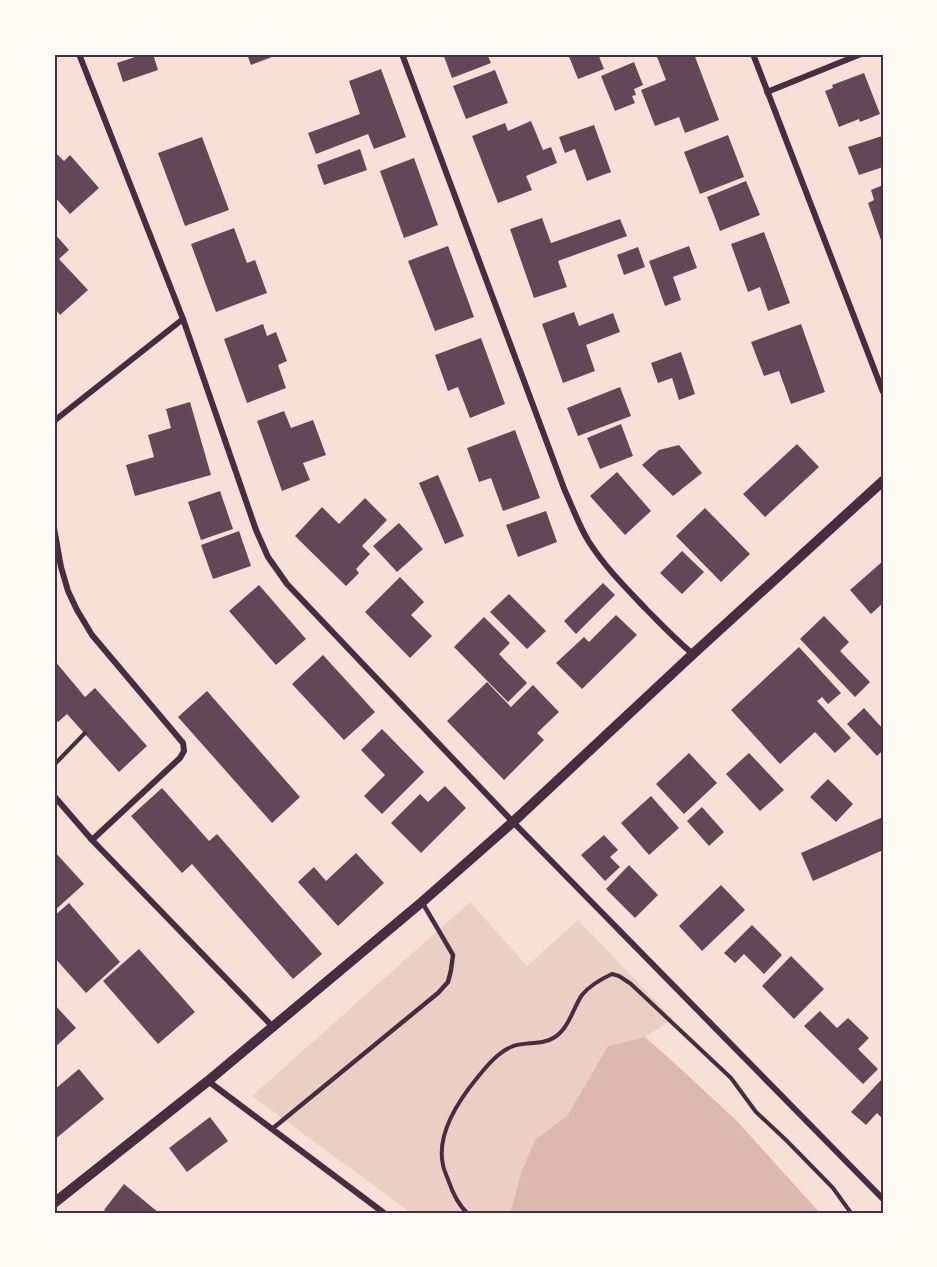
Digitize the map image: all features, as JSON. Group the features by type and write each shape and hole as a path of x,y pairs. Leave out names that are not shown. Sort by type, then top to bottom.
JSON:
{"street":[{"path":"79,54 183,319 256,530 268,556 287,584 513,822 883,1199"},
{"path":"402,54 577,519 588,541 603,562 657,620 693,654"},
{"path":"753,54 883,392"},
{"path":"767,92 861,54"},
{"path":"54,421 183,319"},
{"path":"54,1203 273,1028 422,902 513,822 883,481"},
{"path":"54,528 61,567 68,591 77,610 92,635 183,743 184,751 180,758 92,840"},
{"path":"54,796 92,840 273,1028"},
{"path":"208,1081 384,1213"}],"lane":[{"path":"272,1129 438,993 448,982 453,955 422,902"}],"path":[{"path":"54,765 85,733"},
{"path":"468,1213 460,1206 442,1163 443,1143 449,1120 461,1097 490,1062 510,1047 543,1042 555,1037 564,1028 582,995 597,981 612,974 632,984 731,1078 756,1112 833,1188 851,1213"}],"shaded area":[{"path":"470,902 527,966 578,920 673,1019 645,1037 608,1046 567,1116 535,1141 522,1170 510,1213 411,1213 252,1096"},
{"path":"645,1037 737,1121 820,1213 510,1213 522,1170 535,1140 567,1116 608,1046"}],"building":[{"path":"144,54 153,54 158,70 123,82 117,63"},
{"path":"247,54 280,54 251,65"},
{"path":"443,54 487,54 491,63 452,78"},
{"path":"568,54 598,54 604,69 578,79"},
{"path":"656,54 694,54 719,120 685,133 679,117 655,126 641,90 666,80"},
{"path":"634,62 643,85 634,89 636,95 632,96 635,103 615,111 601,76"},
{"path":"381,69 406,137 374,149 368,134 316,154 308,133 360,114 349,81"},
{"path":"495,70 508,103 466,119 453,86"},
{"path":"864,73 880,114 839,127 825,91 833,88 832,85"},
{"path":"531,121 543,150 551,147 557,163 526,176 532,190 498,203 472,136 505,123 508,131"},
{"path":"594,125 611,172 587,181 575,149 565,153 559,137"},
{"path":"728,135 744,177 700,194 684,152"},
{"path":"882,136 883,167 859,175 848,147"},
{"path":"202,137 229,210 185,226 158,153"},
{"path":"360,149 367,170 324,185 317,165"},
{"path":"54,151 64,161 70,155 99,188 70,214 54,196"},
{"path":"414,158 438,225 404,238 380,171"},
{"path":"746,181 760,215 720,231 707,197"},
{"path":"883,185 883,246 868,203 874,200 871,190"},
{"path":"542,218 551,243 620,219 627,236 558,261 567,287 534,298 510,229"},
{"path":"234,228 247,263 255,260 267,293 216,312 191,244"},
{"path":"764,232 790,303 768,311 760,287 748,292 731,244"},
{"path":"54,233 69,250 59,259 88,290 60,315 54,307"},
{"path":"448,246 474,317 435,331 408,261"},
{"path":"689,246 697,268 673,277 681,300 665,306 649,261"},
{"path":"638,247 645,267 624,275 617,255"},
{"path":"574,312 579,326 613,313 620,332 586,345 595,371 563,383 542,324"},
{"path":"263,324 267,336 276,332 287,361 278,365 286,388 247,403 224,339"},
{"path":"801,324 825,392 791,404 779,371 764,376 751,342"},
{"path":"481,338 505,404 470,418 458,387 448,391 435,355"},
{"path":"681,352 695,394 679,400 672,378 658,383 651,363"},
{"path":"620,387 631,416 578,436 567,408"},
{"path":"190,402 211,475 135,496 126,465 154,457 148,435 171,428 166,409"},
{"path":"284,411 291,428 313,420 326,455 303,463 310,480 282,491 257,421"},
{"path":"621,424 633,456 600,469 587,438"},
{"path":"515,430 540,498 503,511 491,478 479,482 467,448"},
{"path":"797,444 819,467 765,517 743,494"},
{"path":"679,445 702,473 673,496 642,465 659,450"},
{"path":"617,472 651,511 625,535 590,496"},
{"path":"438,475 464,536 445,544 419,483"},
{"path":"220,491 233,529 201,540 188,502"},
{"path":"365,498 387,520 362,546 370,554 356,569 359,573 346,586 295,536 322,507 339,524"},
{"path":"705,508 750,554 721,582 676,536"},
{"path":"546,511 557,542 518,557 506,525"},
{"path":"399,523 423,549 397,572 373,546"},
{"path":"239,531 251,566 213,579 201,545"},
{"path":"682,551 704,572 682,594 660,573"},
{"path":"883,561 883,603 871,614 850,590"},
{"path":"400,577 424,602 411,615 432,636 410,658 365,612"},
{"path":"603,583 615,595 576,634 564,621"},
{"path":"259,585 306,639 276,665 229,611"},
{"path":"509,594 546,631 527,649 490,612"},
{"path":"616,615 637,635 582,689 556,663 584,637 589,642"},
{"path":"824,616 849,642 840,651 870,682 855,697 800,639"},
{"path":"484,617 510,643 499,654 527,683 508,702 454,647"},
{"path":"799,647 841,693 828,704 822,697 817,701 851,738 835,753 815,732 780,764 731,710"},
{"path":"323,655 375,712 344,740 292,684"},
{"path":"54,660 85,697 95,688 147,746 119,772 67,714 58,722 54,719"},
{"path":"487,682 511,707 533,685 559,712 537,733 544,740 504,780 447,721"},
{"path":"207,691 300,797 272,823 178,717"},
{"path":"864,708 883,729 883,750 877,756 847,724"},
{"path":"382,729 424,772 382,814 364,796 385,775 361,750"},
{"path":"689,753 717,783 684,814 656,784"},
{"path":"749,753 784,790 760,811 726,774"},
{"path":"828,779 853,804 836,822 810,797"},
{"path":"445,786 466,808 421,853 391,823 420,794 428,802"},
{"path":"162,788 209,841 217,834 322,954 293,979 192,864 182,873 131,816"},
{"path":"651,796 679,828 649,855 621,823"},
{"path":"702,807 724,832 709,846 687,821"},
{"path":"883,817 883,850 813,881 801,853"},
{"path":"604,835 618,850 610,857 620,867 605,881 581,855"},
{"path":"54,851 84,884 54,911"},
{"path":"356,853 384,883 338,926 298,882 314,867 326,881"},
{"path":"629,865 658,895 635,918 606,889"},
{"path":"721,885 745,910 702,951 679,926"},
{"path":"69,903 120,962 86,993 54,957 54,916"},
{"path":"752,925 782,955 764,974 744,954 735,963 724,953"},
{"path":"139,949 195,1012 158,1044 103,981"},
{"path":"791,956 824,989 794,1019 762,986"},
{"path":"54,1004 76,1028 54,1048"},
{"path":"820,1011 837,1028 848,1018 869,1038 858,1049 878,1069 863,1084 804,1026"},
{"path":"79,1069 104,1099 54,1140 54,1090"},
{"path":"882,1079 883,1119 877,1113 866,1125 851,1112"},
{"path":"210,1117 228,1141 187,1172 169,1148"},
{"path":"124,1184 159,1213 108,1213 104,1210"}]}
